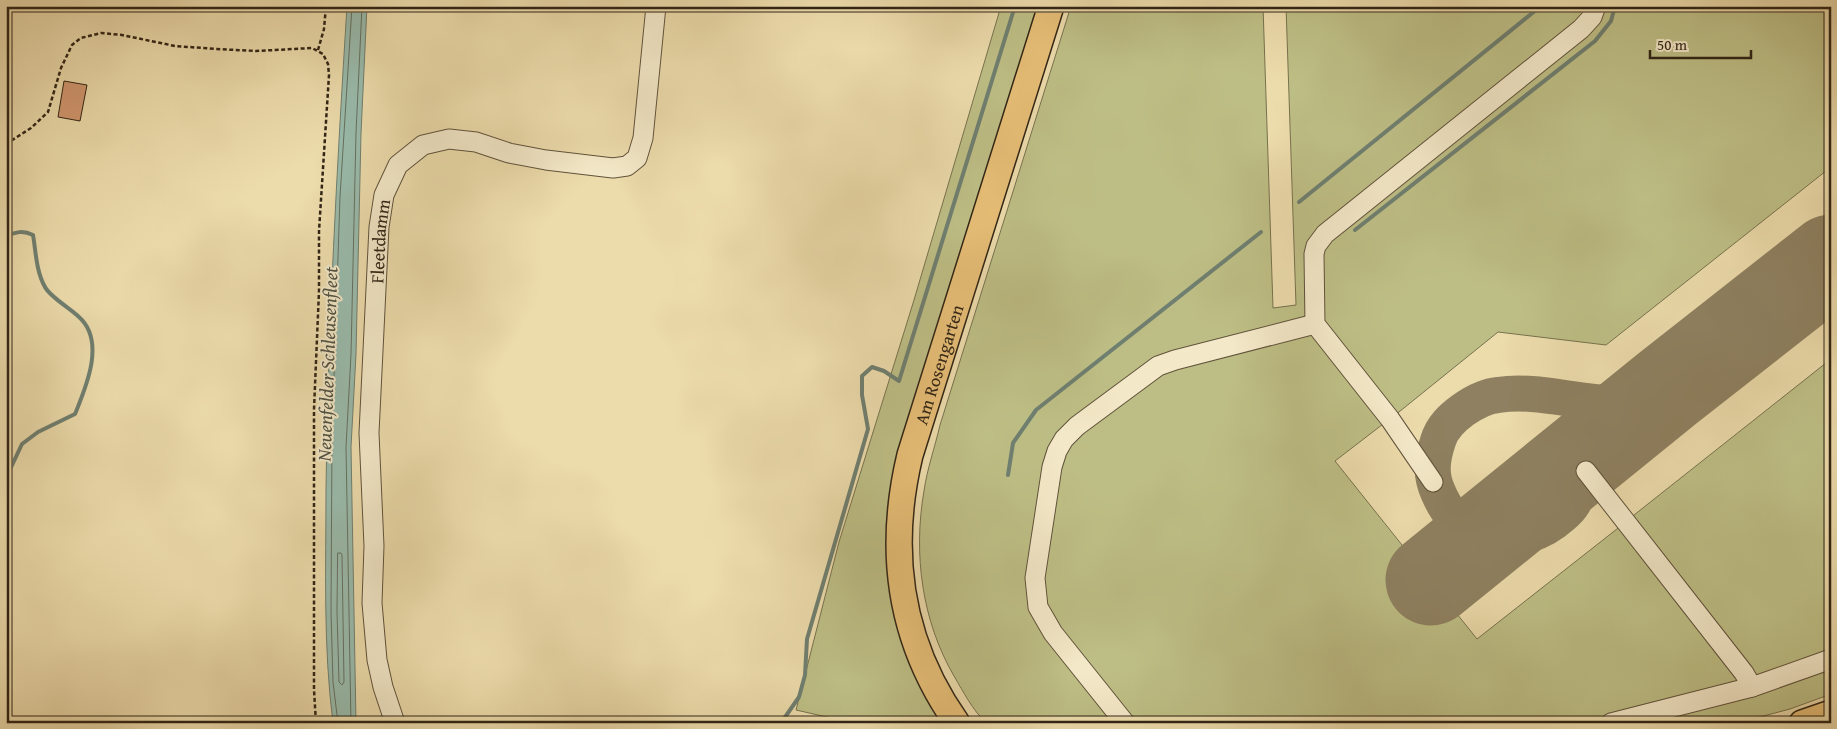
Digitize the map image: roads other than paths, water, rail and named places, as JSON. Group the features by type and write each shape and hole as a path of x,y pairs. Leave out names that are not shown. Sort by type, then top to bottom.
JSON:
{"main road":[{"name":"Am Rosengarten","path":"957,723 928,674 910,625 903,598 900,571 899,509 904,477 912,447 1051,6"},
{"path":"1802,723 1831,713"}],"street":[{"name":"Fleetdamm","path":"395,723 383,687 374,638 372,603 374,546 369,434 379,227 384,195 398,165 423,145 449,138 476,142 509,153 546,160 613,168 627,166 637,158 643,138 656,6"},
{"path":"1433,482 1390,419 1315,324 1314,254 1320,239 1581,29 1592,17 1596,6"},
{"path":"1124,723 1053,633 1038,606 1035,578 1052,467 1057,450 1064,439 1077,426 1158,366 1174,360 1315,324"},
{"path":"1586,471 1744,673 1752,687"},
{"path":"1611,723 1752,687 1831,659"}],"water":[{"path":"347,6 367,6 361,133 356,354 351,447 356,723 333,723 326,606 327,429 334,247"}],"waterway":[{"path":"781,723 799,697 805,675 807,639 868,429 862,395 862,376 872,367 884,371 899,381 1015,6"},
{"path":"1299,202 1541,6"},
{"path":"1355,230 1595,41 1611,21 1615,6"},
{"path":"6,236 20,232 33,235 38,268 45,287 51,295 79,317 87,327 91,338 92,351 88,378 75,414 38,432 22,444 6,478"},
{"path":"1008,475 1013,443 1036,410 1261,232"},
{"path":"6,498 8,502 6,506"}],"water label":[{"name":"Neuenfelder Schleusenfleet","path":"327,364"}]}
